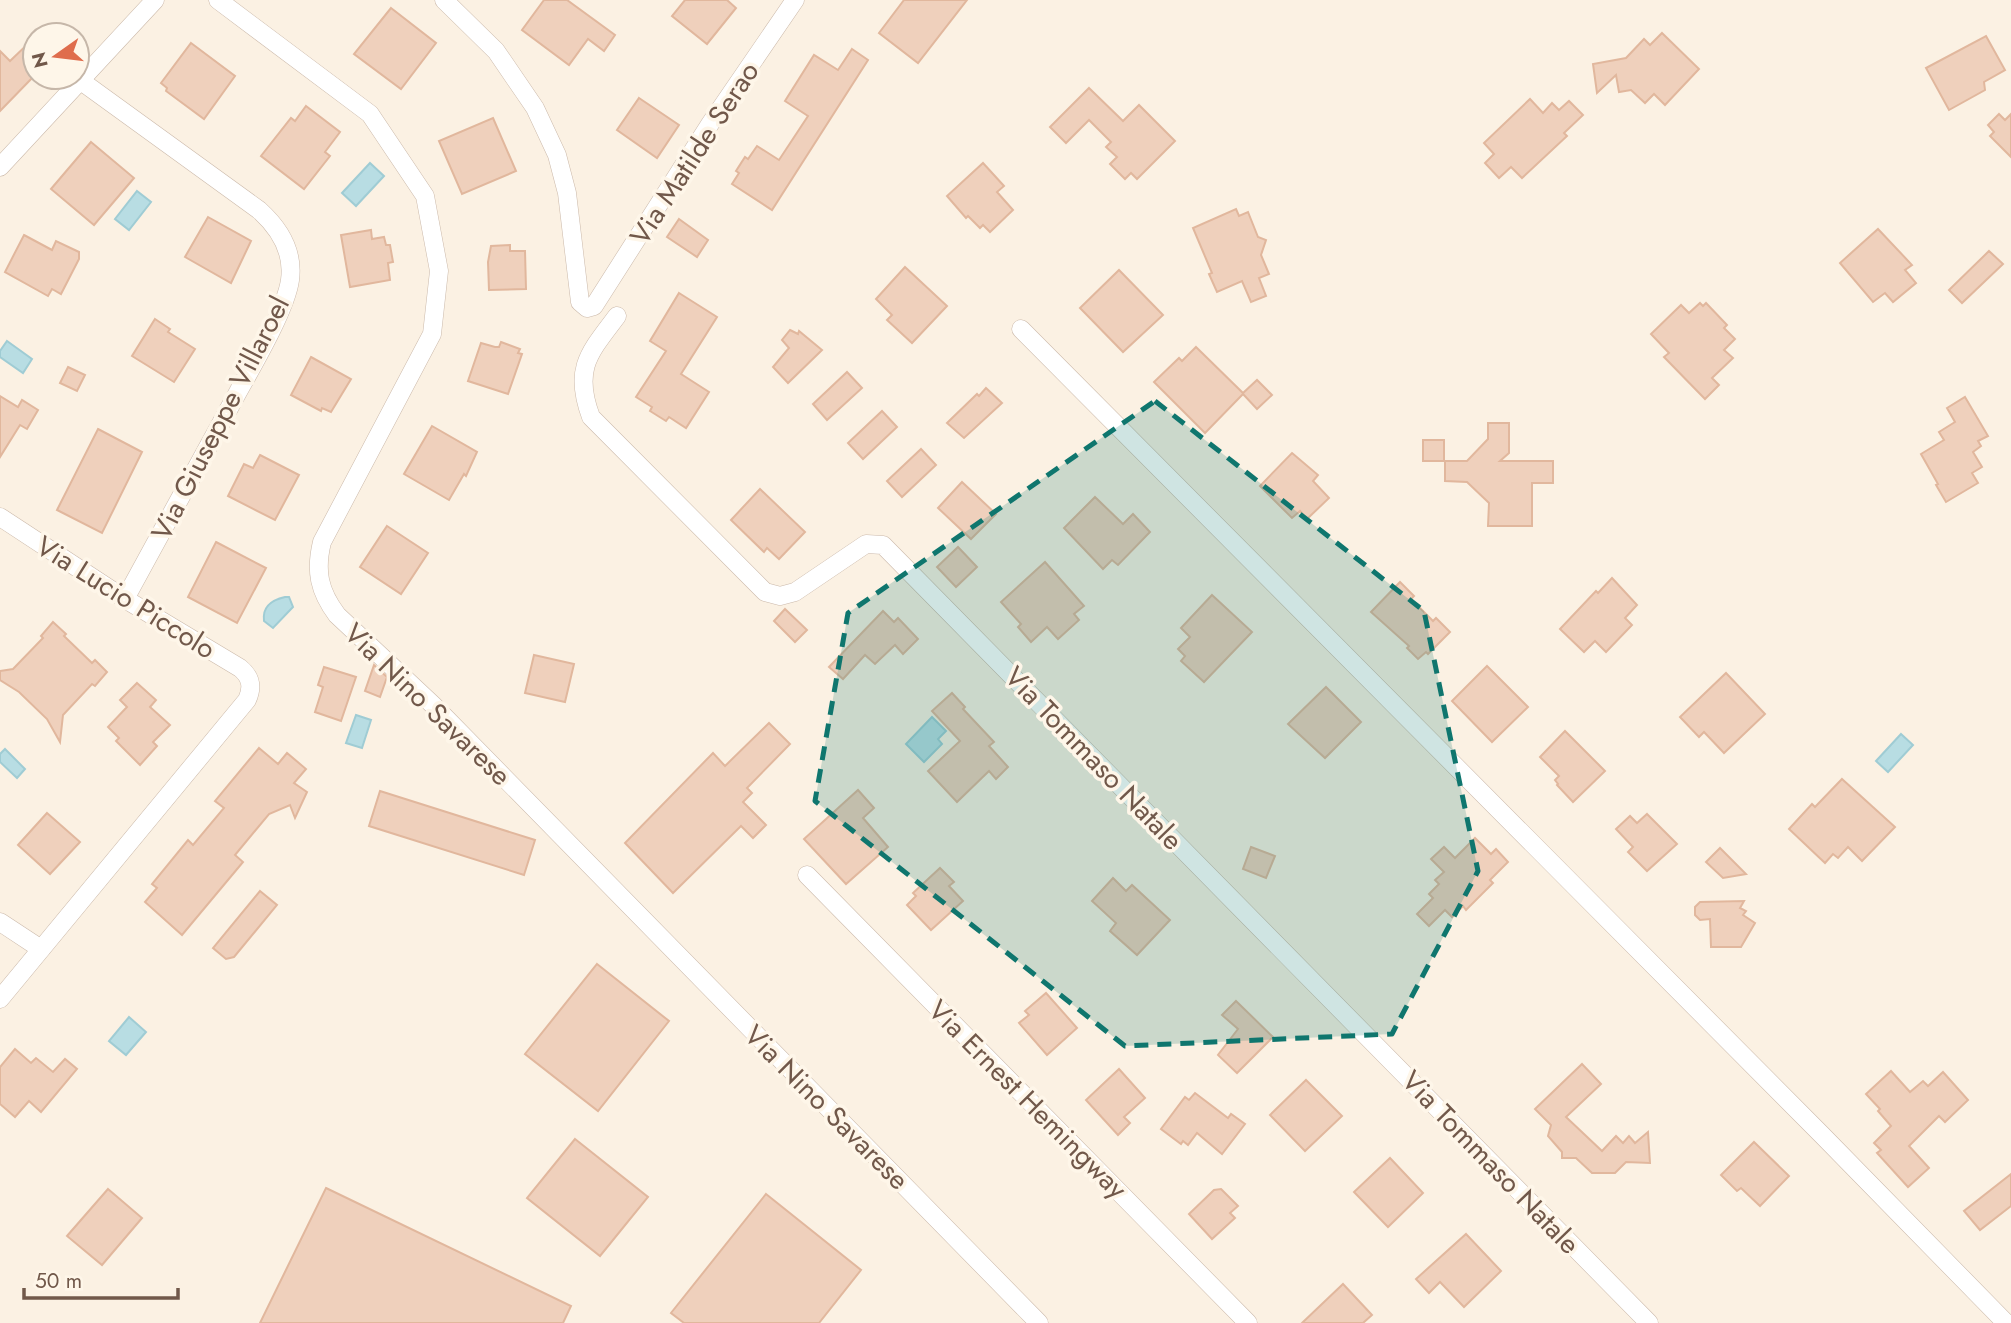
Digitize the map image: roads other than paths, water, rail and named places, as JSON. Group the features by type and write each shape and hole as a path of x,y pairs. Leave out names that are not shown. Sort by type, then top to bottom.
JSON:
{"street":[{"path":"91,70 155,0"},
{"name":"Via Nino Savarese","path":"218,0 370,114 425,196 437,259 439,271 432,334 322,542 317,561 318,581 325,599 337,615 433,705 1039,1323"},
{"name":"Via Matilde Serao","path":"444,0 496,51 535,108 557,155 567,192 580,302 587,308 594,306 710,124 795,0"},
{"name":"Via Giuseppe Villaroel","path":"91,88 259,210 274,223 284,240 290,260 290,280 264,343 125,599"},
{"path":"0,167 72,91"},
{"name":"Via Tommaso Natale","path":"617,316 588,354 584,375 585,401 590,417 765,593 780,596 795,592 866,544 883,545 1650,1323"},
{"path":"1021,329 1793,1105 2006,1323"},
{"name":"Via Lucio Piccolo","path":"0,517 125,599 240,668 249,679 250,693 247,700 41,948"},
{"name":"Via Ernest Hemingway","path":"807,875 1248,1323"},
{"path":"0,922 41,948 0,999"},
{"path":"1020,1304 1021,1323"}],"water":[{"path":"370,163 384,176 356,206 342,193"},
{"path":"137,191 151,202 129,230 115,219"},
{"path":"7,341 32,359 23,373 0,357 0,351"},
{"path":"289,597 293,607 273,628 264,621 266,608 272,602"},
{"path":"356,715 371,720 362,748 346,743"},
{"path":"932,717 946,731 938,739 942,744 924,762 906,744"},
{"path":"1901,734 1913,745 1888,772 1876,761"},
{"path":"5,749 25,769 17,778 0,762 0,754"},
{"path":"129,1017 146,1032 126,1055 109,1041"}]}
